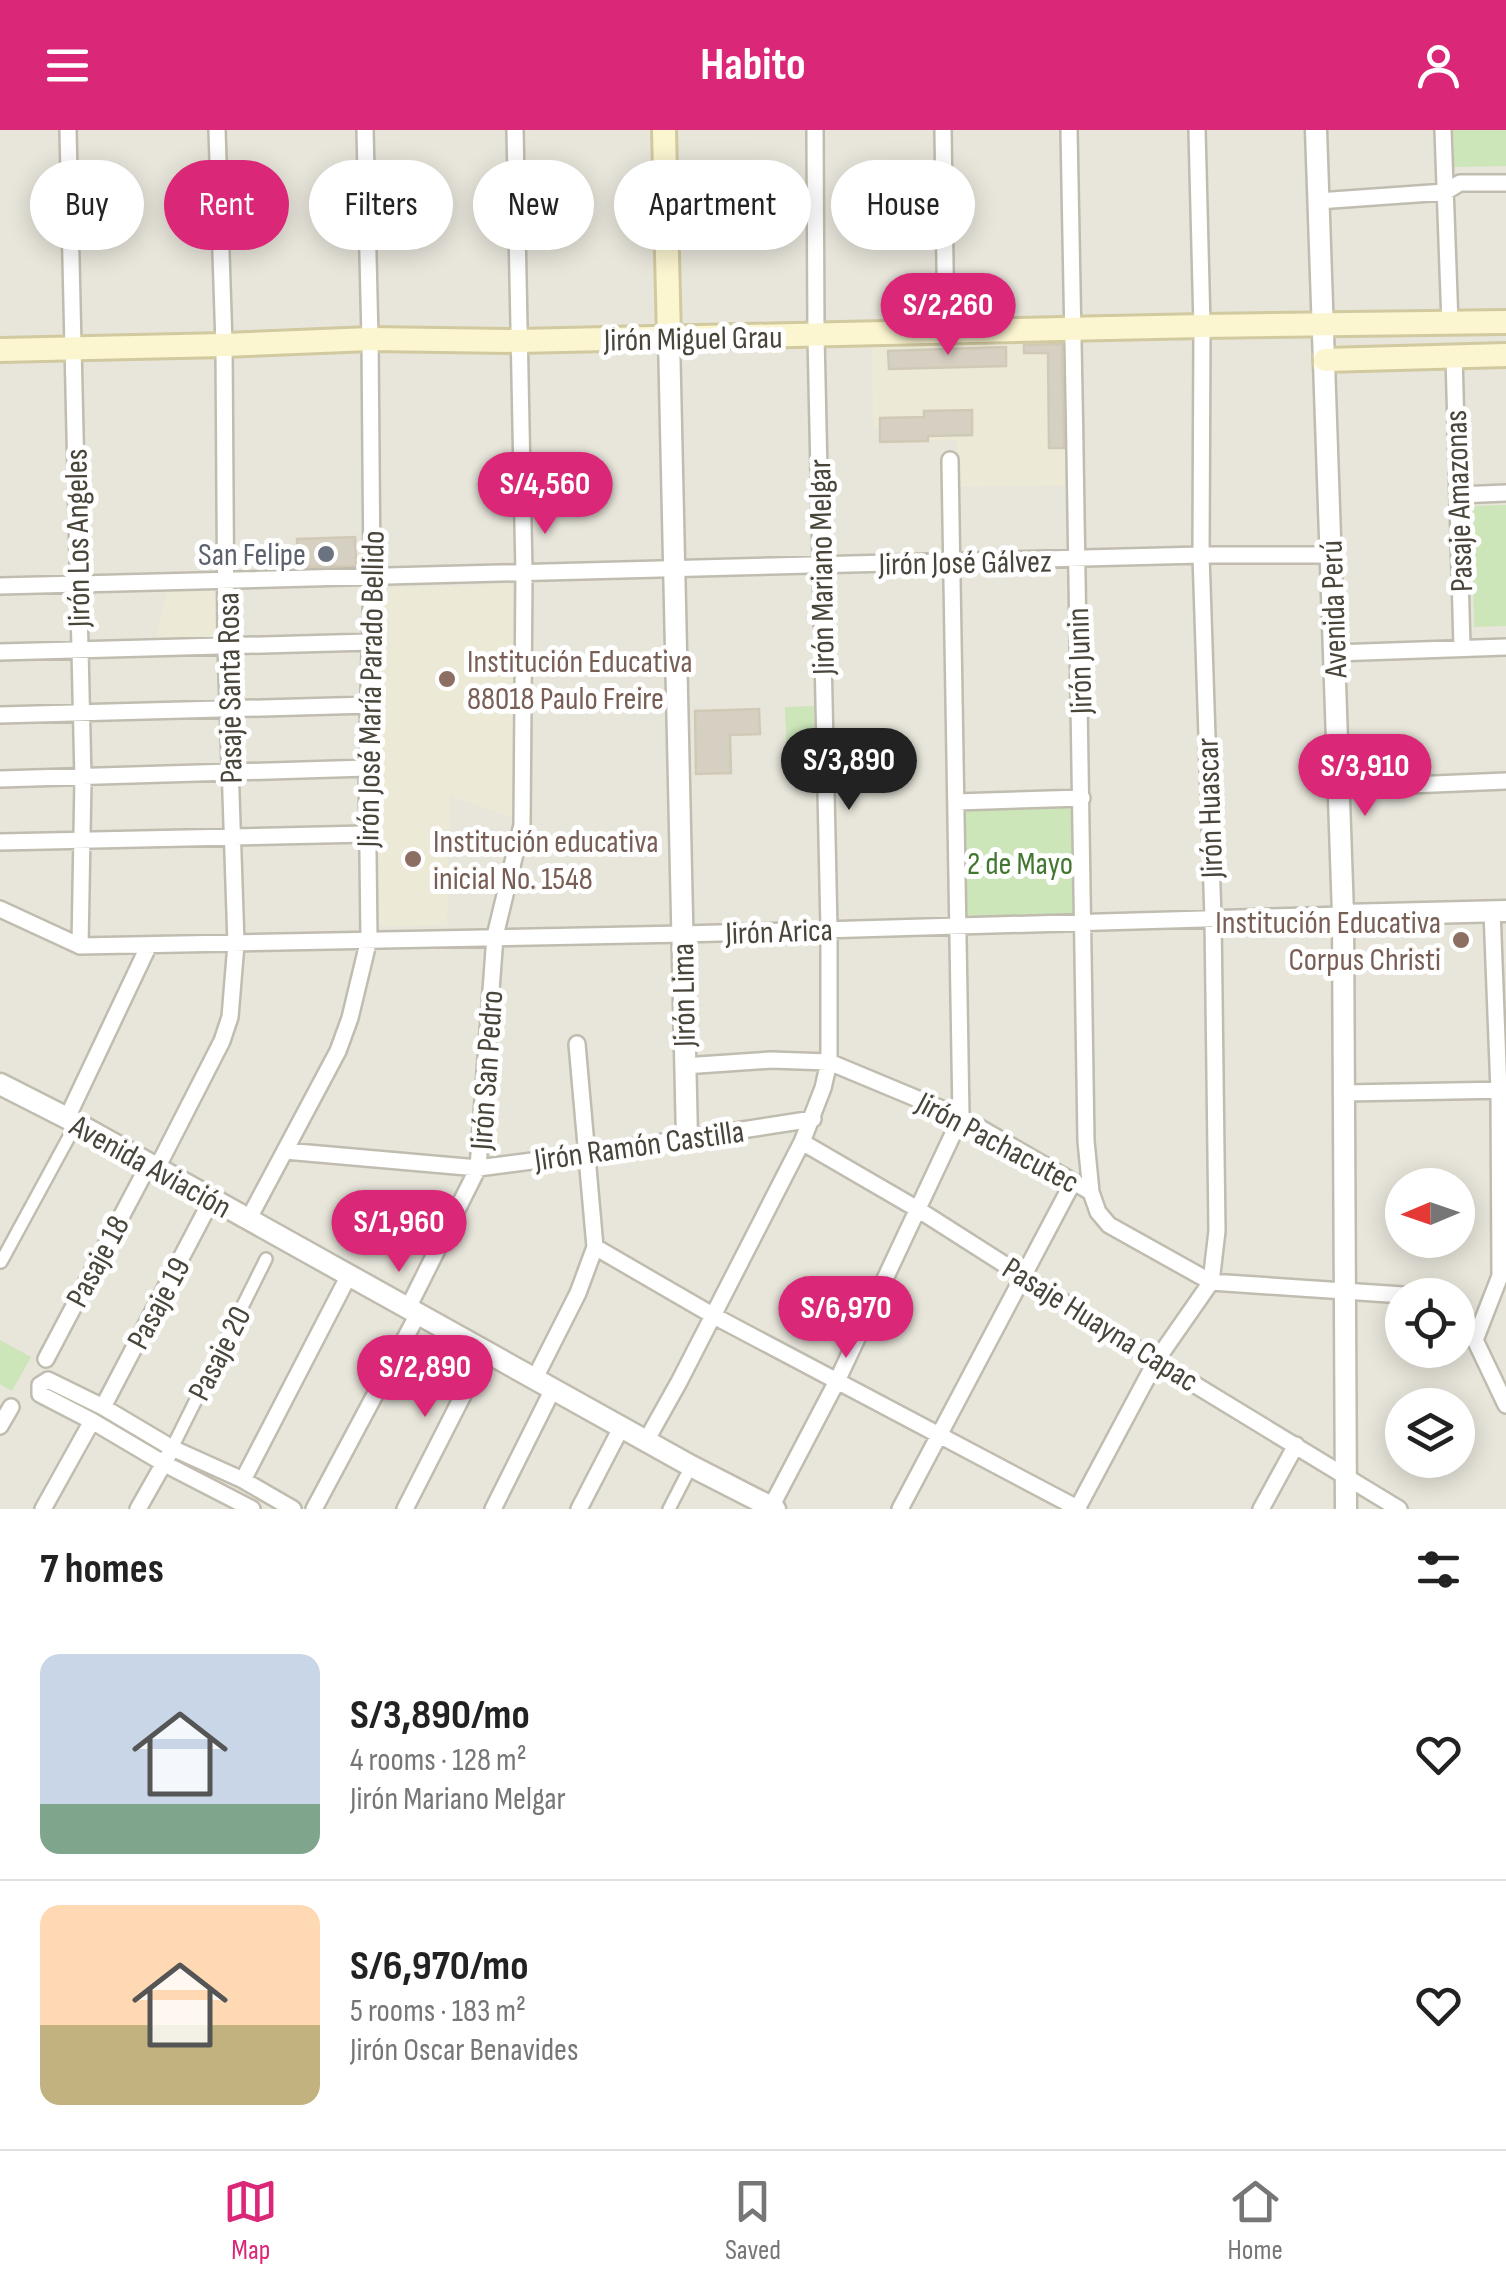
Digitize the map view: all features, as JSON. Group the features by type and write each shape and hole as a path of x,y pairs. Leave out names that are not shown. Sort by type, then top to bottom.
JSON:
{"main road":[{"name":"Jirón Lima","path":"664,130 669,338"},
{"name":"Jirón Miguel Grau","path":"0,350 370,339 518,341 1506,322"},
{"path":"1325,360 1506,355"}],"street":[{"name":"Jirón Los Angeles","path":"68,130 83,842 80,946"},
{"name":"Pasaje Santa Rosa","path":"153,1166 222,1042 230,1018 236,944 226,645 218,130"},
{"name":"Jirón José María Parado Bellido","path":"248,1220 338,1051 369,940 372,577 365,130"},
{"name":"Jirón San Pedro","path":"314,1509 413,1311 478,1168 496,936 522,824 524,573 515,130"},
{"name":"Jirón Mariano Melgar","path":"646,1441 802,1142 813,1119 829,1062 815,130"},
{"path":"943,130 946,332"},
{"name":"Jirón Junin","path":"1069,130 1086,1140 1091,1192"},
{"name":"Jirón Huascar","path":"1078,1509 1156,1361 1211,1282 1217,1232 1201,556 1202,326 1197,130"},
{"name":"Avenida Perú","path":"1316,130 1343,914 1346,1509"},
{"path":"1443,130 1450,324"},
{"path":"1318,201 1445,192 1460,183 1506,183"},
{"name":"Jirón Lima","path":"669,338 687,1139"},
{"name":"Pasaje Amazonas","path":"1454,356 1462,647"},
{"path":"768,1507 837,1381 961,1117 950,460"},
{"path":"1458,494 1506,493"},
{"name":"Jirón José Gálvez","path":"0,586 1331,555"},
{"path":"0,652 370,642"},
{"path":"1335,653 1506,647"},
{"path":"0,715 370,705"},
{"path":"0,780 368,768"},
{"path":"1338,788 1506,782"},
{"path":"956,802 1082,798"},
{"path":"0,842 367,834"},
{"name":"Jirón Arica","path":"0,909 80,946 1499,911"},
{"path":"1499,911 1500,1276 1475,1340 1506,1405"},
{"path":"1,1262 71,1121 149,945"},
{"path":"492,1509 595,1247 577,1044"},
{"name":"Jirón Pachacutec","path":"684,1066 771,1060 829,1062 961,1117 1091,1192 1098,1212 1109,1225 1211,1282 1385,1293"},
{"name":"Avenida Aviación","path":"2,1088 71,1121 544,1384 646,1441 688,1471 768,1507"},
{"path":"1345,1094 1502,1090"},
{"name":"Jirón Ramón Castilla","path":"285,1151 478,1168 813,1119"},
{"name":"Pasaje Huayna Capac","path":"802,1142 919,1210 1399,1509"},
{"name":"Pasaje 18","path":"46,1359 153,1166"},
{"path":"900,1509 1073,1182"},
{"name":"Pasaje 19","path":"103,1406 212,1199"},
{"path":"595,1247 714,1316 1078,1509"},
{"name":"Pasaje 20","path":"172,1448 266,1259"},
{"path":"242,1480 348,1277"},
{"path":"405,1509 486,1352"},
{"path":"242,1507 40,1394 40,1384 48,1380 103,1406 172,1448 242,1480 292,1509"},
{"path":"0,1426 11,1407"},
{"path":"43,1509 92,1421"},
{"path":"579,1509 621,1428"},
{"path":"1261,1509 1296,1445"},
{"path":"138,1509 172,1448"},
{"path":"669,1509 688,1471"}],"shaded area":[{"path":"0,130 1506,130 1506,1509 0,1509"},
{"path":"1065,336 1068,485 958,487 957,440 880,442 880,429 873,428 872,340"},
{"name":"Institución Educativa 88018 Paulo Freire","path":"512,584 516,775 513,818 450,796 447,925 381,926 377,922 383,588"},
{"path":"215,586 217,636 156,638 167,589"}],"green space":[{"path":"1453,130 1506,130 1506,166 1454,167"},
{"path":"1506,505 1506,626 1474,627 1472,506"},
{"path":"814,706 815,759 787,759 785,707"},
{"name":"2 de Mayo","path":"1079,803 1082,920 960,923 958,804"},
{"path":"0,1340 31,1357 12,1391 0,1384"}],"building":[{"path":"1062,344 1064,448 1049,448 1048,353 1024,353 1024,345"},
{"path":"1006,347 1006,366 889,369 888,351"},
{"path":"972,410 972,435 880,442 880,418 924,417 924,411"},
{"name":"San Felipe","path":"355,537 356,566 297,567 297,539"},
{"path":"759,709 760,734 730,735 731,773 696,774 695,711"}],"place":[{"name":"San Felipe","path":"326,554"},
{"name":"Institución Educativa 88018 Paulo Freire","path":"447,679"},
{"name":"Institución educativa inicial No. 1548","path":"413,859"},
{"name":"Institución Educativa Corpus Christi","path":"1461,940"}]}
